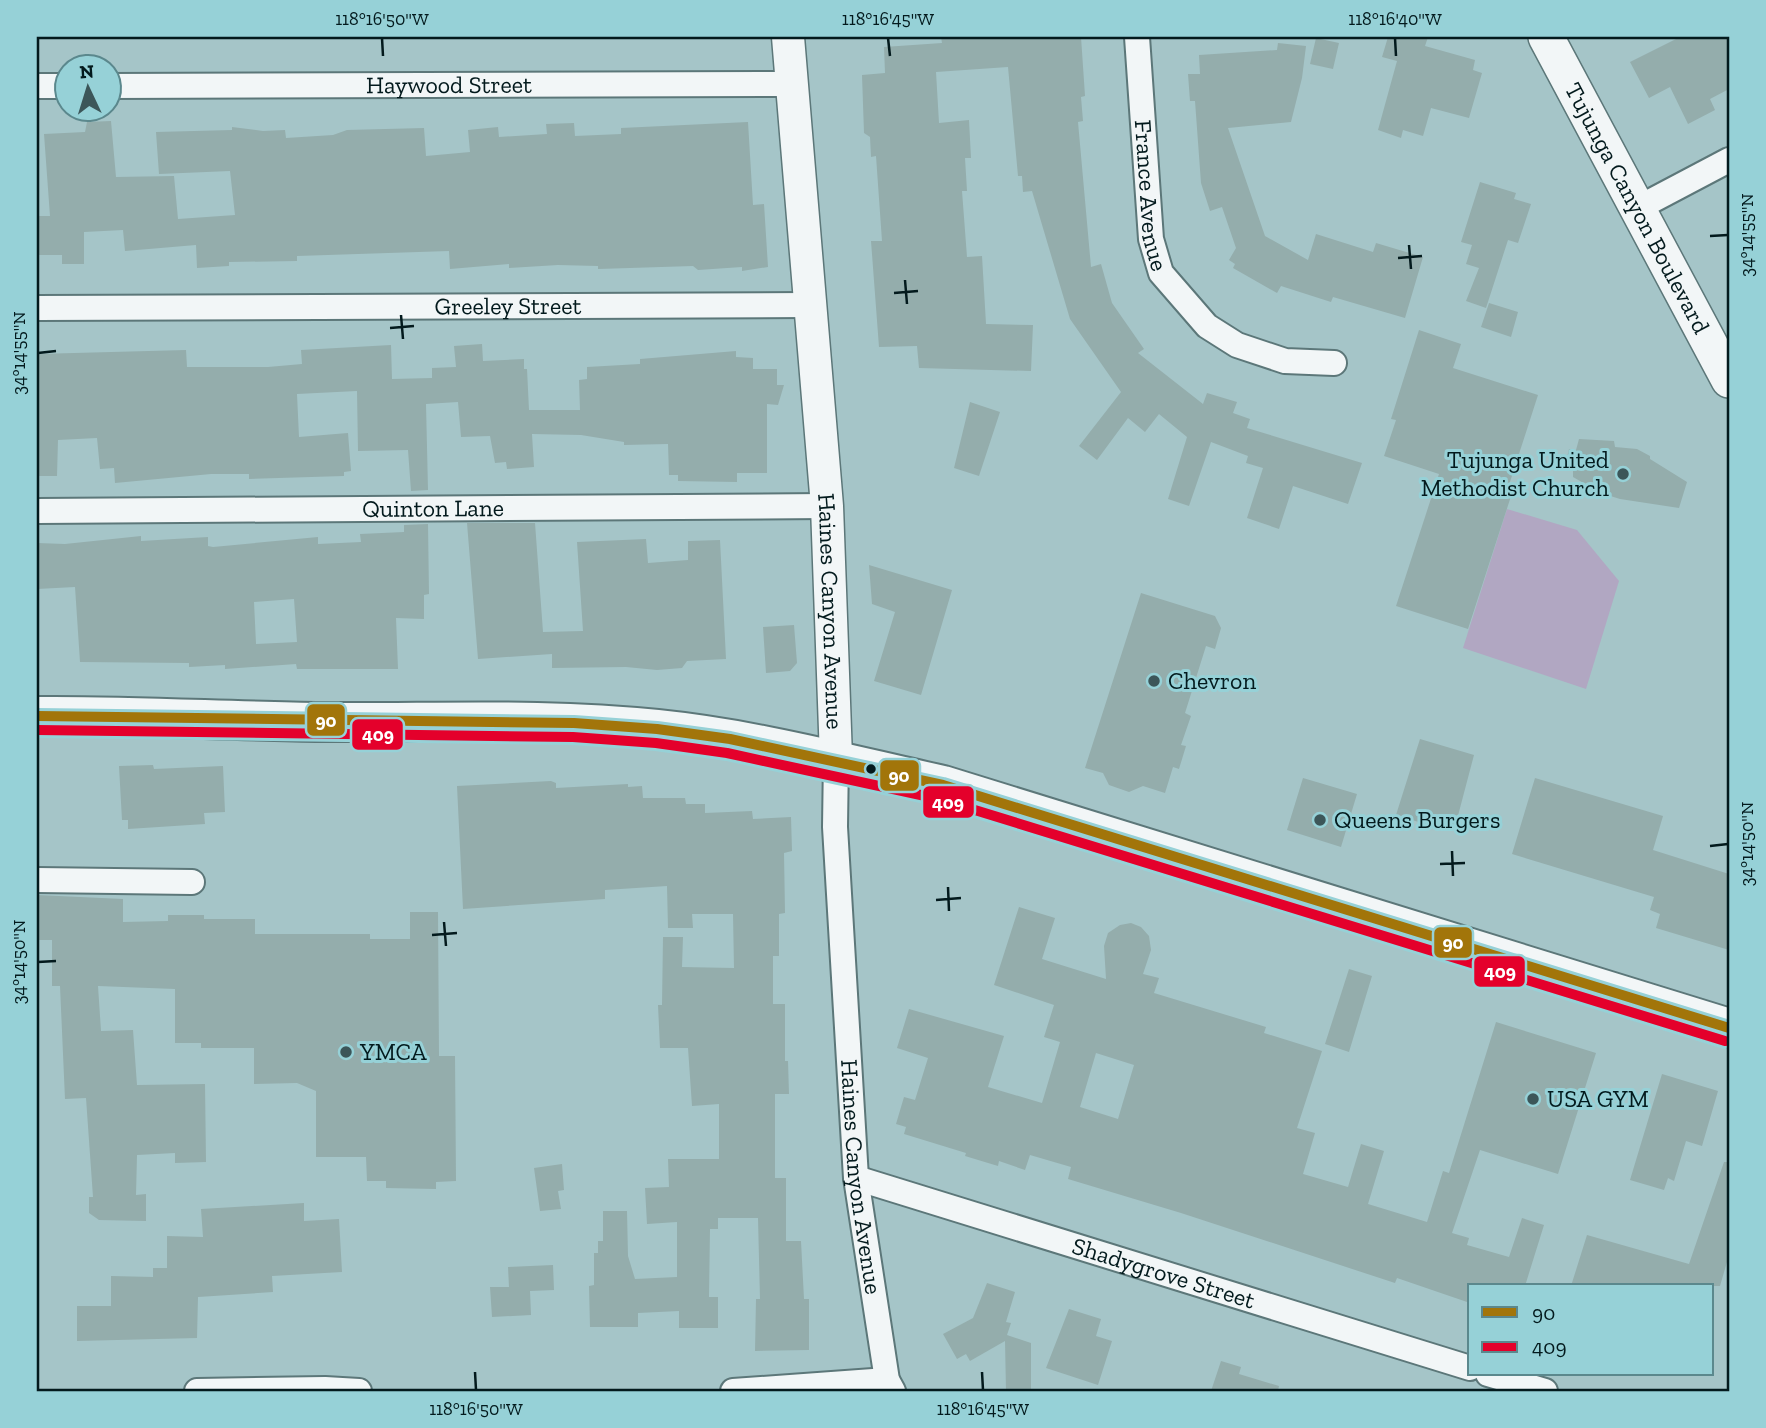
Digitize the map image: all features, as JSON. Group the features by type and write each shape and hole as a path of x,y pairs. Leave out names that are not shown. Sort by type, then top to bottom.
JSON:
{"main road":[{"name":"Tujunga Canyon Boulevard","path":"1546,37 1729,380"},
{"path":"37,716 143,716 324,722 500,720 609,725 744,740 836,758 1022,808 1729,1028"}],"street":[{"name":"Haines Canyon Avenue","path":"788,37 827,506 836,758 835,827 856,1178 890,1386"},
{"name":"France Avenue","path":"1137,37 1151,239 1161,273 1207,326 1237,345 1285,361 1334,363"},
{"name":"Haywood Street","path":"122,86 792,84"},
{"path":"1638,208 1729,160"},
{"name":"Greeley Street","path":"37,308 810,305"},
{"name":"Quinton Lane","path":"37,511 827,506"},
{"path":"37,880 192,882"},
{"name":"Shadygrove Street","path":"856,1178 1468,1367"},
{"path":"1495,1376 1545,1391"},
{"path":"733,1391 890,1386"},
{"path":"197,1391 359,1391"}],"shaded area":[{"path":"1507,509 1577,530 1619,581 1586,689 1463,648"}],"building":[{"path":"941,37 1081,37 1085,96 1081,97 1083,121 1078,122 1091,267 1101,264 1112,303 1144,349 1138,353 1203,404 1207,393 1237,402 1233,413 1250,419 1247,428 1362,463 1348,504 1293,486 1279,529 1247,518 1263,468 1246,463 1248,456 1211,442 1189,506 1168,499 1187,437 1159,414 1145,432 1128,418 1097,460 1079,446 1121,392 1070,319 1032,191 1023,192 1022,176 1018,176 1008,67 936,72 939,123 969,120 971,158 965,158 967,191 962,191 967,257 982,256 986,324 1033,325 1031,371 919,368 917,346 879,347 871,241 882,241 876,156 871,157 870,137 864,133 862,75 885,73 884,47 942,43"},
{"path":"1388,37 1428,37 1425,46 1475,60 1473,70 1482,73 1469,118 1431,108 1423,136 1403,130 1401,138 1378,130 1397,61 1382,57"},
{"path":"1680,37 1729,37 1729,89 1710,99 1715,110 1688,124 1670,87 1649,98 1630,62"},
{"path":"1316,38 1339,43 1333,69 1310,64"},
{"path":"1278,43 1306,46 1302,78 1291,122 1228,128 1265,236 1308,260 1316,234 1373,252 1376,243 1423,257 1405,318 1333,297 1331,302 1281,286 1277,293 1233,268 1235,264 1229,260 1236,248 1222,207 1210,211 1201,183 1195,101 1190,101 1188,74 1200,74 1199,55 1277,50"},
{"path":"87,122 111,122 116,177 174,176 178,219 235,215 230,171 159,174 156,132 232,130 232,127 263,131 285,130 286,138 333,135 347,130 424,128 426,156 470,152 468,130 498,127 499,137 547,134 546,124 574,123 575,136 621,134 621,128 748,122 753,205 764,204 768,267 742,271 742,267 698,270 693,266 598,269 598,266 558,265 509,268 509,264 450,269 449,251 297,256 297,261 229,262 229,266 197,268 196,245 125,251 123,230 84,232 84,264 62,264 62,255 37,255 37,216 50,216 44,134 85,132"},
{"path":"1480,182 1516,193 1514,199 1531,204 1518,243 1508,240 1486,308 1466,301 1479,268 1466,264 1472,245 1461,242"},
{"path":"1489,303 1518,312 1511,337 1481,327"},
{"path":"1419,330 1461,344 1453,368 1538,395 1508,488 1513,490 1468,629 1396,606 1439,474 1384,456 1396,420 1391,419"},
{"path":"482,344 483,361 524,359 529,410 580,410 579,380 587,379 587,367 640,364 640,359 736,351 736,357 753,358 753,369 777,369 777,385 784,385 778,405 767,404 767,473 737,473 737,482 678,481 678,475 669,475 668,444 624,445 624,442 581,435 532,434 534,467 507,469 506,462 495,463 490,436 461,437 458,402 426,404 428,490 411,491 408,450 358,451 357,391 297,394 299,437 348,433 351,471 344,472 344,476 249,479 249,474 211,474 115,483 114,468 100,469 97,438 58,440 57,476 37,476 37,354 186,350 187,367 268,367 302,364 301,350 391,345 392,379 432,378 432,368 456,367 454,346"},
{"path":"970,402 1000,412 979,476 954,468"},
{"name":"Tujunga United Methodist Church","path":"1579,439 1614,441 1615,447 1637,449 1650,456 1650,459 1687,482 1679,508 1620,499 1601,493 1573,477 1573,471 1565,466 1569,449 1576,450"},
{"path":"467,523 535,523 543,632 583,631 577,542 646,539 648,563 688,560 688,541 720,540 726,659 687,661 682,668 657,670 626,667 552,668 552,654 478,659"},
{"path":"428,524 429,594 424,595 424,619 396,618 398,669 297,669 296,664 225,669 225,665 189,667 189,663 80,662 75,587 37,589 37,543 65,544 141,536 141,541 208,537 208,546 213,547 318,537 318,544 361,542 360,534 404,532 404,525","holes":["294,599 297,642 256,644 254,602"]},
{"path":"869,565 952,590 921,695 874,681 895,612 872,604"},
{"name":"Chevron","path":"1141,593 1215,616 1221,628 1215,649 1206,646 1185,713 1191,716 1181,745 1186,746 1179,769 1173,767 1165,793 1143,786 1129,792 1109,785 1103,773 1085,768"},
{"path":"794,625 797,663 790,671 766,673 763,627"},
{"path":"1420,739 1474,755 1455,827 1440,823 1438,828 1396,815"},
{"path":"153,765 154,769 223,766 225,812 204,813 205,824 128,829 128,820 122,820 119,766"},
{"name":"Queens Burgers","path":"1303,778 1357,794 1341,847 1287,830"},
{"path":"1535,778 1663,816 1653,850 1729,874 1729,950 1656,928 1660,914 1650,910 1654,897 1512,854"},
{"path":"551,781 556,783 556,788 628,784 628,787 642,786 643,798 685,798 686,804 705,804 705,813 752,811 753,819 791,817 792,851 784,853 785,913 779,914 779,956 773,956 773,1004 785,1004 785,1061 788,1061 789,1094 775,1094 775,1178 786,1178 786,1241 801,1241 804,1299 809,1299 809,1350 755,1351 756,1299 760,1299 758,1218 718,1218 718,1229 710,1229 709,1297 718,1297 718,1328 679,1328 679,1311 638,1313 638,1327 590,1327 589,1286 594,1285 594,1253 598,1253 598,1241 603,1241 603,1211 627,1211 628,1256 635,1279 677,1277 677,1222 647,1224 645,1188 669,1187 668,1159 719,1159 719,1104 692,1106 688,1048 660,1048 658,1005 662,1005 663,937 683,937 682,967 734,968 733,914 692,914 693,928 668,928 667,886 605,890 605,899 463,909 457,786"},
{"name":"YMCA","path":"37,895 123,899 123,922 168,921 168,915 204,915 204,919 255,919 255,934 370,934 370,939 410,939 410,912 438,912 439,1056 455,1056 456,1181 436,1182 436,1189 386,1188 386,1181 367,1181 366,1157 316,1157 316,1091 297,1083 254,1084 254,1048 201,1048 201,1043 175,1043 175,989 98,986 101,1031 133,1030 137,1085 205,1084 206,1162 175,1163 175,1153 137,1155 136,1195 146,1194 146,1221 99,1220 89,1213 89,1197 93,1197 86,1098 65,1099 60,986 52,986 52,940 37,940"},
{"path":"1019,907 1055,918 1042,959 1106,979 1104,946 1108,933 1120,925 1131,923 1141,927 1149,936 1151,950 1143,974 1159,978 1154,993 1266,1027 1264,1033 1322,1051 1297,1128 1315,1133 1303,1174 1348,1187 1361,1144 1384,1151 1368,1204 1427,1222 1443,1171 1449,1173 1496,1022 1596,1053 1558,1174 1480,1150 1452,1233 1469,1238 1467,1245 1509,1257 1522,1218 1544,1225 1526,1284 1468,1284 1468,1302 1397,1278 1395,1283 1068,1179 1071,1167 1030,1155 1025,1170 999,1161 998,1166 904,1134 906,1127 896,1124 904,1097 915,1100 928,1058 897,1048 909,1009 1004,1036 988,1087 1042,1103 1060,1042 1044,1037 1054,1005 994,985","holes":["1096,1053 1134,1065 1118,1119 1080,1107"]},
{"path":"1349,969 1372,976 1349,1052 1325,1044"},
{"path":"1662,1074 1718,1091 1702,1146 1686,1141 1674,1181 1668,1178 1664,1190 1630,1180"},
{"path":"1724,1162 1729,1162 1729,1255 1720,1286 1572,1284 1587,1235 1689,1264"},
{"path":"562,1164 564,1190 558,1191 561,1209 540,1211 534,1168"},
{"path":"304,1203 304,1221 339,1219 342,1272 272,1276 273,1292 198,1297 197,1338 77,1341 77,1306 111,1306 111,1276 153,1277 153,1268 167,1268 167,1236 203,1237 201,1209"},
{"path":"553,1265 554,1290 530,1291 531,1315 492,1317 490,1287 509,1287 508,1267"},
{"path":"987,1283 1015,1292 1006,1322 1011,1323 1007,1335 1031,1343 1031,1391 1006,1391 1005,1341 970,1361 966,1354 957,1359 943,1334 973,1318"},
{"path":"1069,1309 1101,1319 1096,1336 1112,1341 1098,1385 1046,1368"},
{"path":"1221,1361 1241,1367 1239,1374 1279,1386 1278,1391 1211,1391"}],"transit line":[{"name":"90","path":"37,716 574,723 657,729 730,739 943,785 1729,1028"},
{"name":"409","path":"37,730 573,737 656,743 727,753 939,799 1725,1041"}],"place":[{"name":"Tujunga United Methodist Church","path":"1623,474"},
{"name":"Chevron","path":"1154,681"},
{"name":"Queens Burgers","path":"1320,820"},
{"name":"YMCA","path":"346,1052"},
{"name":"USA GYM","path":"1533,1099"}]}
